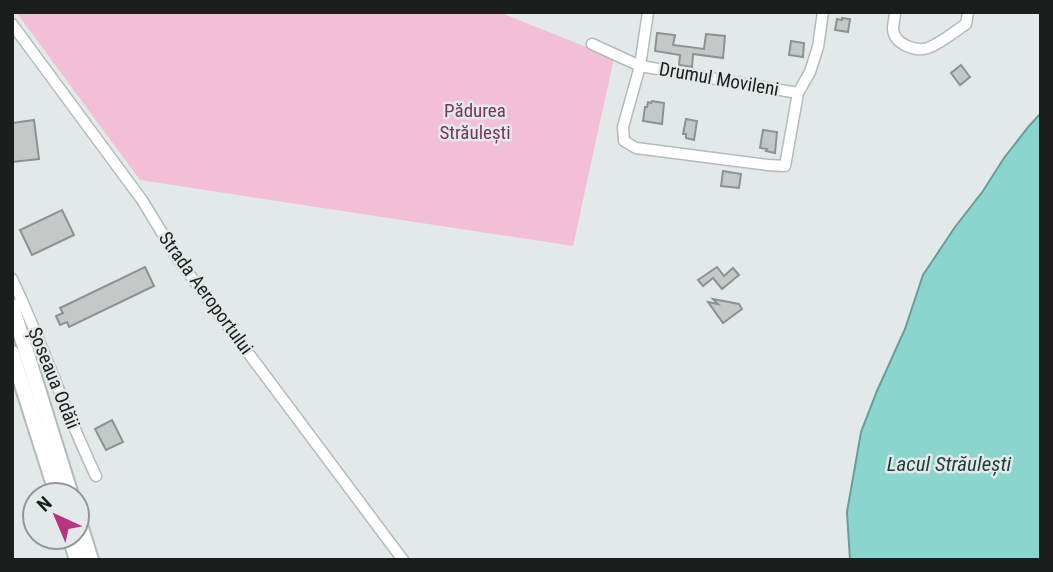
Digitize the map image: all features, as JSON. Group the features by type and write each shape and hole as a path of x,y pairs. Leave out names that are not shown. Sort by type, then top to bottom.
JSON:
{"main road":[{"name":"Șoseaua Odăii","path":"12,306 67,481"},
{"name":"Șoseaua Odăii","path":"12,353 53,481"}],"street":[{"path":"648,12 640,66 623,127 624,141 636,148 785,166 798,93 810,72 818,47 823,12"},
{"path":"895,12 893,30 897,39 906,46 919,49 929,47 966,24 968,12"},
{"name":"Strada Aeroportului","path":"12,24 142,200 178,259 403,560"},
{"name":"Drumul Movileni","path":"592,44 640,66 798,93"},
{"name":"Șoseaua Odăii","path":"12,279 96,476"}],"green space":[{"name":"Pădurea Străulești","path":"16,12 503,12 614,58 573,246 140,180"}],"water":[{"name":"Lacul Străulești","path":"1041,113 1041,560 850,560 847,512 861,432 905,329 923,275 1004,158"}],"building":[{"path":"837,19 850,19 848,32 835,30"},
{"path":"657,33 675,35 673,45 704,49 706,34 725,36 723,58 693,54 692,67 679,65 680,55 655,51"},
{"path":"791,41 804,43 803,57 789,55"},
{"path":"961,65 970,77 960,85 951,73"},
{"path":"652,101 664,103 662,124 643,121 645,107"},
{"path":"686,119 697,121 694,140 683,134"},
{"path":"34,120 39,159 12,162 12,123"},
{"path":"763,130 777,132 775,153 760,148"},
{"path":"723,171 741,174 739,188 721,186"},
{"path":"62,210 74,235 32,255 20,230"},
{"path":"145,267 154,286 69,327 67,322 60,325 56,316 63,313 60,308"},
{"path":"717,267 724,276 733,268 739,275 722,289 713,278 703,286 698,280"},
{"path":"713,299 739,304 742,309 723,323 708,302 718,304"},
{"path":"112,420 123,442 106,450 95,429"}]}
